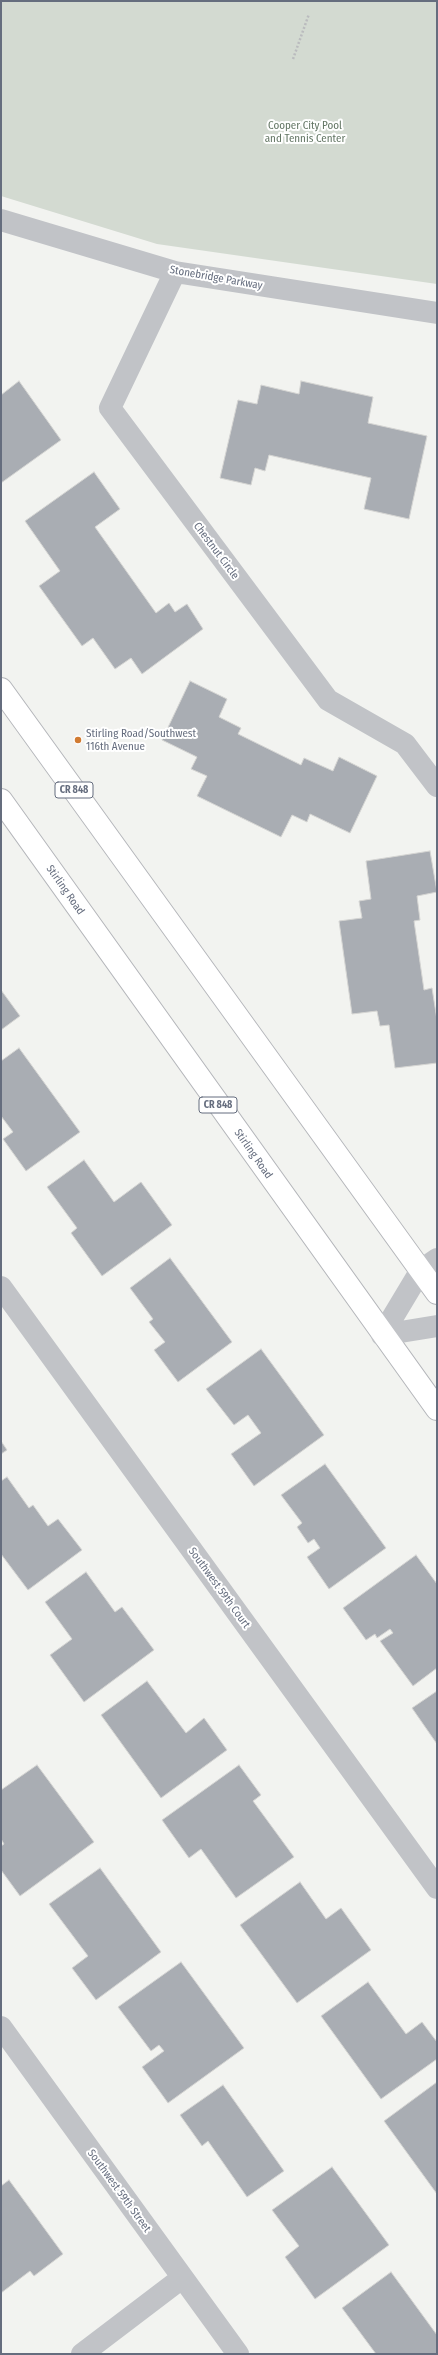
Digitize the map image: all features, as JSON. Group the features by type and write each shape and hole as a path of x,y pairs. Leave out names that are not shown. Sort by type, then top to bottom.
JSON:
{"main road":[{"name":"CR 848","path":"1,689 429,1264 437,1293"},
{"name":"Stirling Road","path":"1,800 382,1335 437,1409"}],"street":[{"name":"Stonebridge Parkway","path":"1,220 175,272 437,313"},
{"name":"Chestnut Circle","path":"175,272 110,408 328,700 405,744 437,786"},
{"path":"382,1335 429,1264"},
{"name":"Southwest 59th Court","path":"1,1287 437,1888"},
{"path":"382,1335 437,1326"},
{"name":"Southwest 59th Street","path":"1,2027 238,2354"},
{"path":"82,2354 182,2278"}],"path":[{"path":"293,59 309,14"}],"green space":[{"name":"Cooper City Pool and Tennis Center","path":"1,1 437,1 437,284 157,244 1,196"}],"building":[{"path":"19,381 61,440 1,483 1,395"},
{"path":"301,381 373,397 368,423 427,436 409,519 364,509 371,478 269,455 265,471 255,468 251,485 220,478 238,400 257,404 261,385 299,394"},
{"path":"94,472 120,509 95,527 156,613 169,603 175,612 187,604 203,629 142,674 131,658 115,669 93,638 82,646 39,586 60,571 25,521"},
{"path":"190,681 227,699 219,717 241,728 238,734 301,765 304,758 333,771 339,757 377,776 350,833 310,814 307,822 292,815 281,837 197,796 207,776 191,769 197,757 162,740"},
{"path":"430,851 437,892 417,896 420,920 414,921 424,990 432,988 437,1020 437,1063 395,1068 389,1025 380,1026 377,1011 352,1014 339,921 362,918 359,901 371,899 366,861"},
{"path":"1,990 20,1016 1,1030"},
{"path":"19,1048 80,1132 26,1171 3,1139 13,1132 1,1116 1,1061"},
{"path":"84,1160 114,1202 141,1182 172,1225 102,1276 71,1233 77,1228 47,1187"},
{"path":"170,1258 232,1342 178,1382 154,1350 165,1342 149,1322 153,1319 130,1288"},
{"path":"261,1349 324,1435 254,1486 231,1454 261,1433 248,1415 234,1425 206,1389"},
{"path":"1,1441 7,1450 1,1454"},
{"path":"325,1464 386,1548 329,1589 307,1557 320,1548 314,1539 308,1543 297,1527 302,1523 281,1495"},
{"path":"7,1477 29,1508 33,1505 48,1526 58,1519 82,1550 28,1590 1,1554 1,1481"},
{"path":"416,1555 437,1584 437,1668 413,1686 380,1641 393,1633 390,1629 377,1638 375,1634 366,1640 343,1608"},
{"path":"86,1572 115,1612 122,1607 154,1650 84,1702 50,1655 72,1639 45,1602"},
{"path":"147,1681 186,1733 204,1718 227,1750 161,1798 101,1715"},
{"path":"437,1691 437,1744 412,1708"},
{"path":"37,1765 94,1842 20,1896 1,1870 1,1846 4,1844 1,1839 1,1790"},
{"path":"239,1765 261,1795 253,1801 294,1857 236,1898 201,1849 189,1858 162,1820"},
{"path":"100,1868 161,1952 96,2000 72,1968 88,1956 49,1904"},
{"path":"300,1882 326,1919 341,1908 371,1950 297,2003 240,1925"},
{"path":"181,1962 244,2048 168,2103 142,2067 164,2051 159,2045 151,2051 118,2007"},
{"path":"368,1982 406,2034 422,2022 437,2042 437,2059 381,2099 321,2016"},
{"path":"437,2082 437,2194 384,2121"},
{"path":"223,2085 284,2171 247,2197 208,2141 202,2146 180,2115"},
{"path":"332,2167 389,2245 315,2299 285,2257 299,2246 272,2210"},
{"path":"9,2180 63,2254 34,2276 30,2271 1,2293 1,2186"},
{"path":"391,2272 437,2335 437,2354 376,2354 342,2308"}],"place":[{"name":"Stirling Road/Southwest 116th Avenue","path":"78,740"}]}
